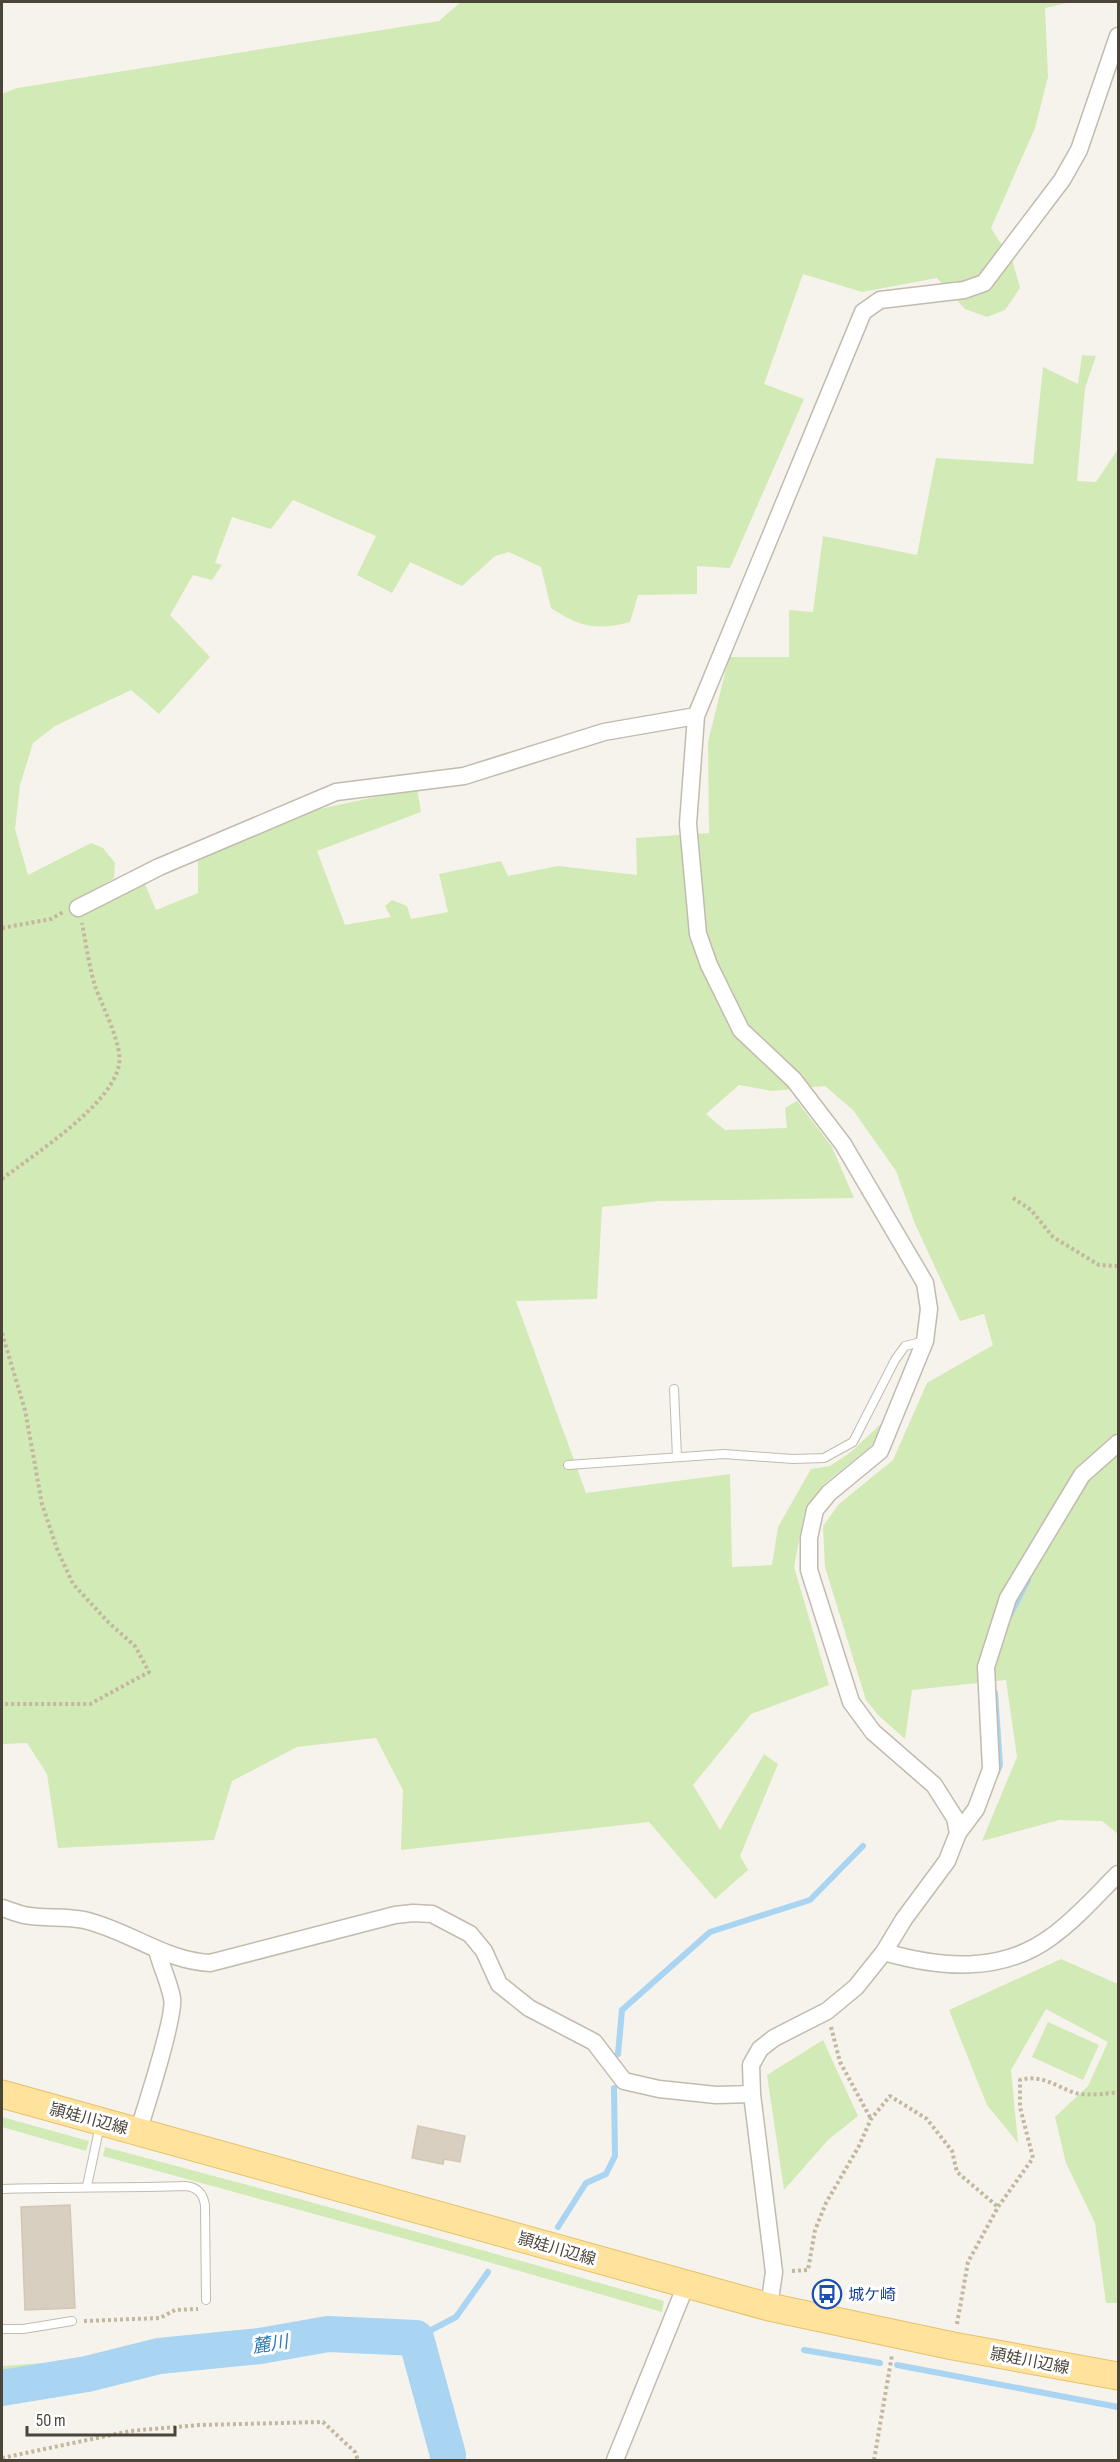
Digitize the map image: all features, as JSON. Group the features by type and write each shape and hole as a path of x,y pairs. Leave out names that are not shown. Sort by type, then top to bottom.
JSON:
{"main road":[{"name":"頴娃川辺線","path":"2,2094 769,2307 952,2346 1119,2376"}],"street":[{"path":"958,1833 955,1818 934,1785 873,1732 851,1702 809,1570 809,1538 815,1510 829,1493 880,1450 925,1341 929,1309 925,1283 843,1144 794,1080 741,1030 709,965 698,934 688,824 696,716 863,312 880,300 964,290 984,283 1062,180 1079,150 1119,36"},
{"path":"78,908 159,867 336,792 464,776 604,732 696,716"},
{"path":"769,2307 774,2272 752,2094 751,2065 760,2049 774,2038 827,2011 856,1987 884,1952 904,1919 947,1861 958,1833 976,1809 991,1769 986,1667 1008,1598 1082,1475 1119,1443"},
{"path":"884,1952 917,1961 968,1965 1012,1959 1050,1938 1119,1874"},
{"path":"2,1908 24,1915 82,1920 119,1931 157,1950 192,1962 210,1963 395,1915 432,1914 470,1934 484,1951 500,1984 529,2008 594,2042 624,2080 659,2089 716,2095 752,2094"},
{"path":"138,2132 163,2045 173,2000 157,1950"},
{"path":"615,2460 686,2285"}],"lane":[{"path":"568,1465 724,1454 793,1459 824,1458 853,1442 895,1360 905,1346 925,1341"},
{"path":"674,1389 677,1457"},
{"path":"87,2186 101,2122"},
{"path":"2,2189 185,2186 200,2191 205,2205 206,2300"},
{"path":"2,2329 22,2329 72,2321"}],"path":[{"path":"2,928 51,919 78,908 95,986 112,1028 120,1064 110,1088 75,1123 2,1179"},
{"path":"1013,1197 1031,1210 1053,1237 1099,1265 1119,1266"},
{"path":"2,1333 25,1410 42,1504 57,1549 73,1584 109,1623 135,1646 149,1672 90,1704 2,1704"},
{"path":"827,2011 840,2062 871,2120"},
{"path":"952,2346 968,2262 998,2206 1034,2158 1020,2107 1020,2080 1031,2077 1052,2082 1076,2093 1119,2092"},
{"path":"774,2272 808,2270 815,2230 826,2203 859,2146 871,2120 890,2096 927,2120 952,2151 957,2172 998,2206"},
{"path":"72,2321 159,2318 175,2310 199,2309 206,2300"},
{"path":"874,2460 896,2334"},
{"path":"2,2458 130,2431 200,2425 322,2422 355,2452 358,2460"}],"green space":[{"path":"461,2 1071,2 1045,8 1048,77 1035,128 991,228 1013,263 1020,288 1005,310 987,317 965,309 937,278 862,292 803,274 764,384 804,399 730,568 697,566 697,594 638,595 630,622 598,627 589,626 561,614 551,608 541,567 509,552 495,556 462,586 410,562 392,593 357,575 376,536 293,500 271,529 232,517 215,563 222,565 212,580 193,575 170,615 210,657 159,714 131,690 55,726 33,743 20,785 15,829 28,875 91,843 103,848 115,863 114,878 72,904 74,916 145,884 156,910 198,893 198,856 310,811 417,788 421,812 317,851 345,925 391,917 385,906 392,900 407,906 411,919 448,912 439,874 501,861 508,876 558,866 637,875 636,838 709,833 708,742 729,657 789,657 789,610 813,612 823,536 917,555 936,458 1033,464 1043,367 1078,384 1082,355 1096,356 1085,388 1077,481 1096,482 1118,449 1118,1834 1102,1821 1059,1820 982,1841 1017,1757 1006,1680 912,1690 905,1739 878,1715 866,1700 825,1567 823,1526 839,1504 893,1460 927,1383 993,1345 984,1314 960,1321 915,1224 896,1171 853,1110 825,1086 772,1091 739,1085 706,1114 725,1130 787,1128 785,1108 797,1101 832,1147 854,1198 659,1201 602,1207 597,1299 516,1301 586,1493 730,1474 732,1567 772,1565 778,1527 811,1469 830,1466 851,1452 884,1421 871,1446 823,1485 804,1514 794,1567 829,1685 751,1714 693,1785 720,1830 764,1754 778,1764 740,1856 748,1870 715,1899 649,1822 401,1850 403,1790 376,1738 297,1747 232,1781 214,1840 58,1848 47,1774 27,1743 2,1744 2,94 17,88 439,21"},
{"path":"1061,1959 1118,1984 1118,2303 1106,2303 1095,2223 1066,2163 1055,2117 1088,2086 1108,2042 1046,2009 1011,2070 1018,2143 987,2105 949,2010"},
{"path":"1048,2022 1099,2045 1083,2080 1032,2057"},
{"path":"823,2040 858,2116 828,2140 784,2190 767,2075"},
{"path":"2,2117 89,2141 86,2151 2,2127"},
{"path":"105,2147 664,2301 662,2312 103,2156"},
{"path":"57,2362 55,2371 2,2379 2,2366"}],"building":[{"path":"418,2126 465,2136 460,2162 444,2159 443,2164 412,2158"},
{"path":"70,2205 75,2308 25,2310 21,2207"}],"waterway":[{"path":"1009,1617 1028,1580"},
{"path":"995,1693 1000,1765 997,1772"},
{"path":"618,2054 622,2010 710,1932 810,1900 863,1846"},
{"path":"558,2227 586,2183 606,2174 615,2156 614,2088"},
{"path":"416,2338 456,2317 488,2272"},
{"name":"麓川","path":"2,2388 87,2374 159,2356 260,2346 328,2334 416,2338 448,2460"},
{"path":"804,2350 880,2363"},
{"path":"897,2365 1118,2407"}],"place":[{"name":"城ケ崎","path":"827,2294"}]}
